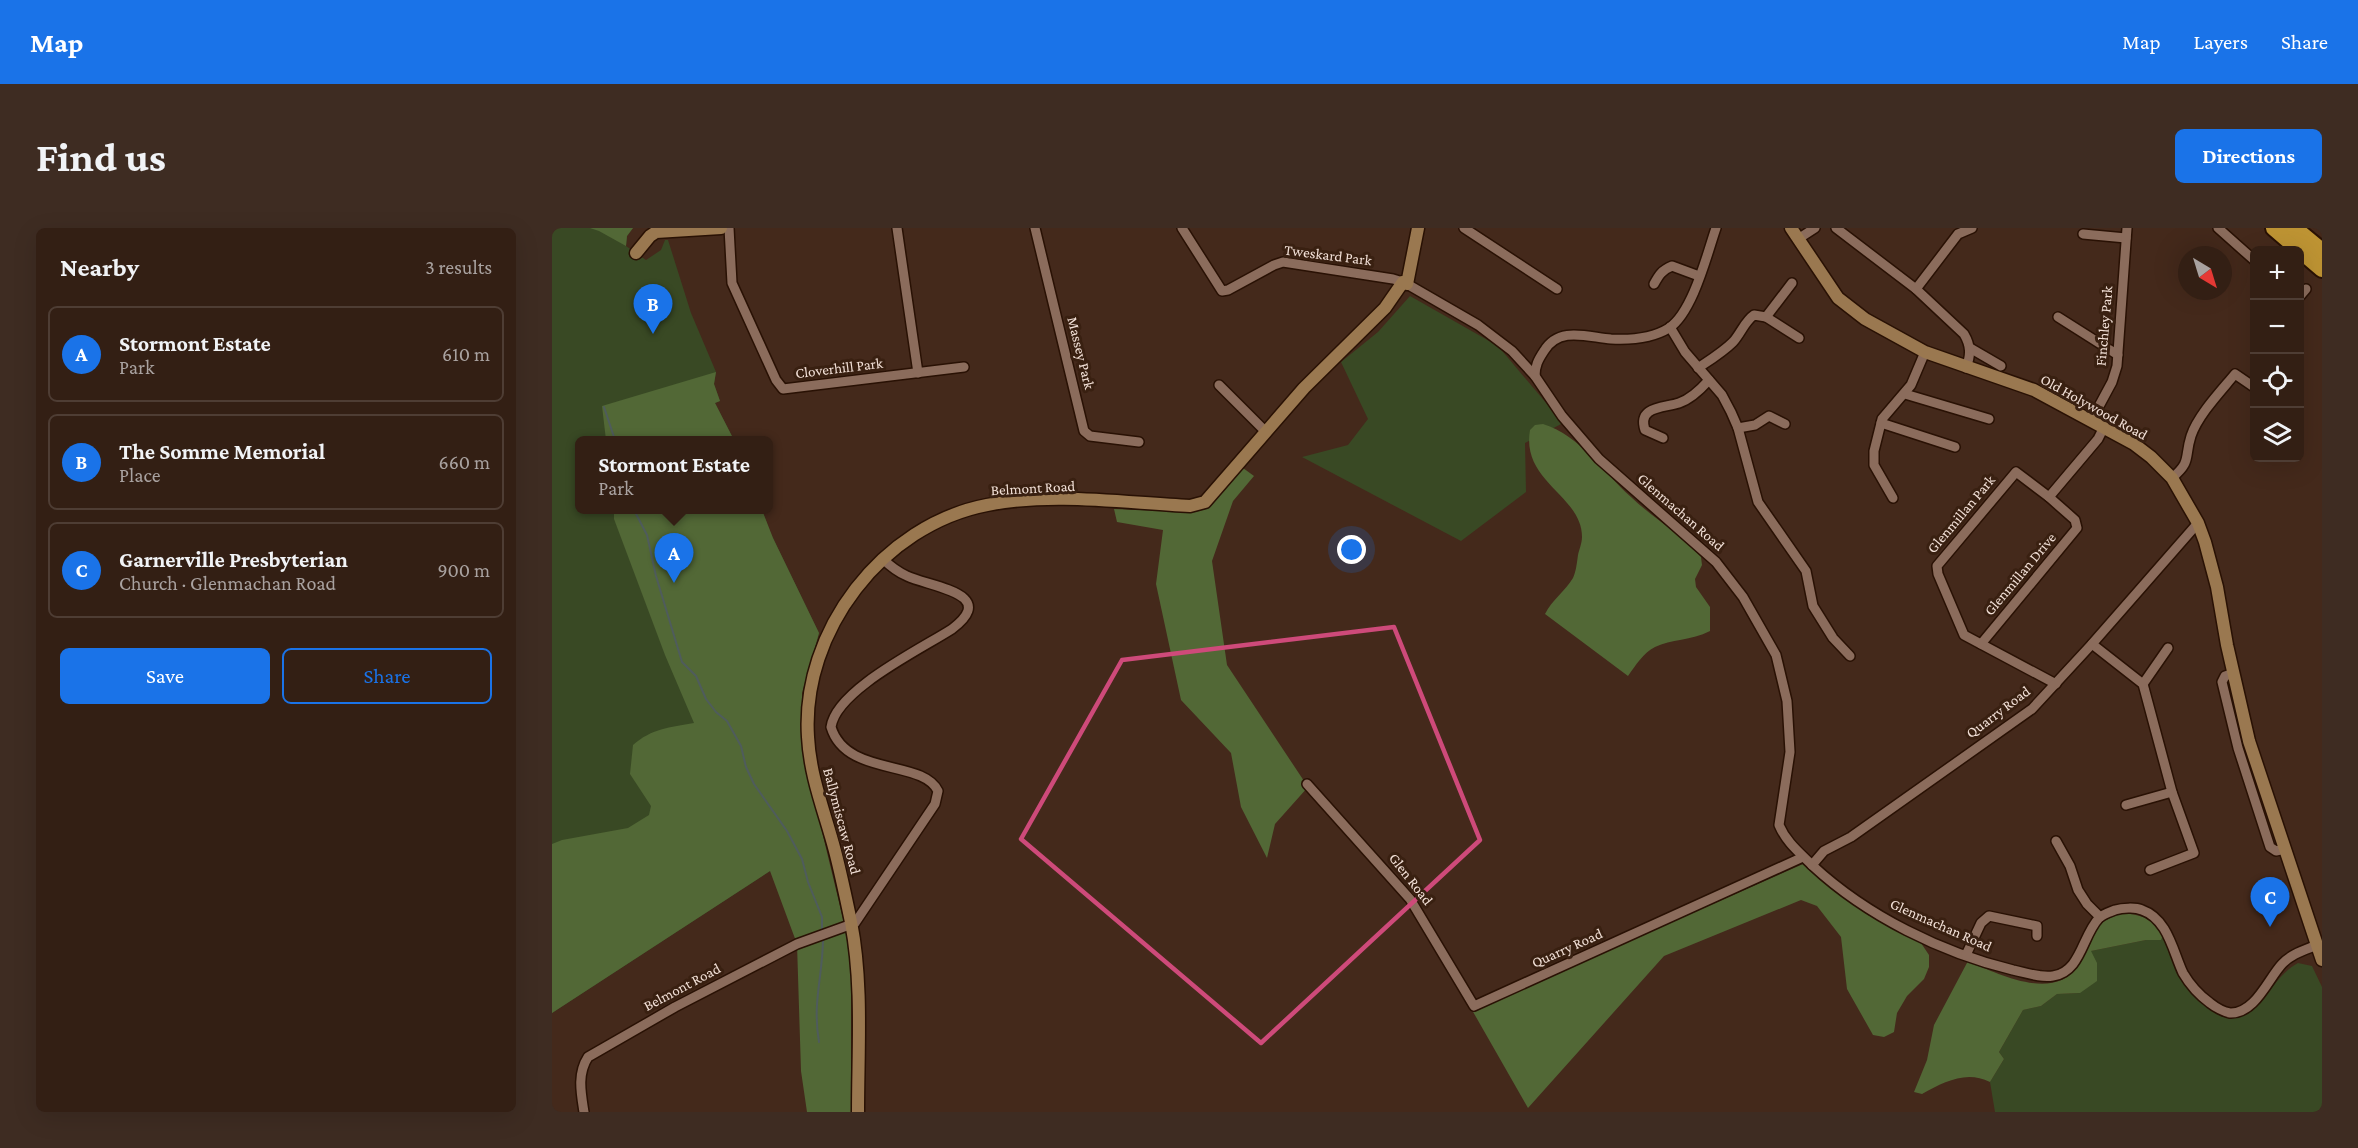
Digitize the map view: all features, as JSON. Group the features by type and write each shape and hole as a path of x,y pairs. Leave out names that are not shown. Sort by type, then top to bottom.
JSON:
{"highway":[{"path":"2274,228 2322,269"},
{"path":"2294,228 2322,251"}],"main road":[{"path":"636,253 656,232 722,228"},
{"name":"Belmont Road","path":"883,560 928,527 985,505 1056,500 1190,507 1198,505 1214,494 1304,388 1385,308 1405,283 1418,228"},
{"name":"Old Holywood Road","path":"1791,228 1838,297 1865,319 1925,352 2034,390 2134,444 2172,478 2198,523 2217,587 2249,741 2322,960"},
{"name":"Ballymiscaw Road","path":"858,1112 858,990 835,851 811,766 808,734 809,706 816,667 832,626 858,586 883,560"},
{"path":"2309,919 2322,914"}],"street":[{"name":"Cloverhill Park","path":"729,228 732,283 776,380 783,389 964,367"},
{"path":"897,228 918,373"},
{"name":"Massey Park","path":"1035,228 1084,431 1090,436 1139,442"},
{"name":"Tweskard Park","path":"1182,228 1222,291 1228,291 1283,262 1393,279 1405,283"},
{"path":"1464,228 1557,289"},
{"path":"1535,376 1535,366 1548,343 1558,337 1573,334 1631,339 1644,337 1670,327 1681,316 1699,276 1716,228"},
{"path":"1798,239 1815,228"},
{"path":"1836,228 1916,289 1964,334 1971,355 1966,368"},
{"path":"1916,289 1955,231 1971,228"},
{"path":"2218,228 2250,256"},
{"path":"2083,234 2127,233"},
{"name":"Finchley Park","path":"2091,421 2116,373 2127,233"},
{"path":"1654,284 1665,269 1672,266 1699,276"},
{"name":"Glenmachan Road","path":"1405,283 1478,325 1512,351 1535,376 1562,416 1599,459 1716,562 1743,597 1776,655 1786,701 1790,752 1779,825 1787,840 1803,857 1851,896 1899,926 1996,966 2040,977 2061,975 2075,963 2086,936 2100,917"},
{"path":"1766,317 1792,283"},
{"path":"1698,368 1732,344 1742,332 1748,319 1754,315 1766,317 1799,338"},
{"path":"2058,317 2118,355"},
{"path":"1670,327 1698,368 1722,395 1737,428 1758,502 1806,571 1813,606 1833,638 1850,656"},
{"path":"1970,348 2001,366"},
{"path":"1893,498 1874,465 1874,451 1881,423 1905,394 1925,352"},
{"path":"2172,478 2184,468 2189,454 2191,436 2210,403 2235,374 2250,384"},
{"path":"1663,438 1645,430 1643,423 1645,415 1654,408 1680,403 1697,392 1709,380"},
{"path":"1219,386 1266,432"},
{"path":"1905,394 1989,419"},
{"path":"1737,428 1755,425 1769,416 1785,424"},
{"path":"1881,423 1955,447"},
{"path":"2049,497 2098,439 2104,427"},
{"name":"Glenmillan Park","path":"2049,497 2016,472 1937,566 1938,574 1964,635 2056,684"},
{"name":"Glenmillan Drive","path":"1981,644 2077,528 2075,519 2049,497"},
{"name":"Quarry Road","path":"1812,865 1824,851 1851,837 2032,709 2198,523"},
{"path":"848,926 855,923 935,804 938,791 930,780 922,776 869,762 853,753 836,737 831,727 832,722 854,691 952,629 962,621 968,610 968,603 960,594 907,576 883,560"},
{"path":"2092,644 2143,684 2172,792 2194,853 2150,870"},
{"path":"2143,684 2168,648"},
{"name":"Glen Road","path":"1307,784 1410,899 1474,1006"},
{"path":"2126,805 2172,792"},
{"path":"2056,841 2070,866 2078,890 2086,904 2100,917 2121,908 2142,909 2154,917 2168,935 2182,971 2190,984 2208,1002 2230,1013 2239,1011 2257,998 2282,964 2291,956 2318,945"},
{"name":"Quarry Road","path":"1474,1006 1803,857"},
{"path":"1966,955 1981,923 1989,916 2037,926 2037,936"},
{"name":"Belmont Road","path":"584,1112 580,1079 581,1070 588,1056 675,1007 798,944 848,926"}],"highlighted area":[{"path":"1394,627 1480,840 1261,1043 1021,839 1122,660"}],"green space":[{"path":"552,228 633,228 627,236 626,246 646,260 661,250 665,240 668,240 691,313 716,372 714,384 720,401 715,403 732,436 575,436 575,514 764,514 819,633 802,693 805,761 818,822 770,871 552,1013"},
{"path":"590,228 633,228 627,236 626,246"},
{"path":"1410,296 1498,346 1563,423 1525,443 1526,492 1461,541 1302,457 1348,445 1368,419 1341,362 1378,332"},
{"path":"716,372 714,384 720,401 715,403 732,436 606,436 602,406"},
{"path":"1543,424 1569,437 1580,446 1631,497 1701,557 1702,565 1695,579 1696,587 1710,607 1710,631 1696,637 1655,647 1643,656 1628,676 1545,614 1573,578 1582,537 1579,522 1573,510 1542,476 1534,463 1530,448 1530,430 1535,425"},
{"path":"1243,468 1254,476 1233,501 1212,561 1227,665 1308,787 1275,824 1267,858 1241,807 1231,753 1181,700 1156,584 1163,530 1117,522 1114,509 1195,512 1209,508"},
{"path":"614,514 764,514 819,633 802,693 805,761 845,927 851,971 851,1112 807,1112 801,1071 797,944 770,871 552,1013 552,844 562,840 628,828 649,815 651,806 630,774 633,745 654,732 694,723 665,655"},
{"path":"1803,864 1868,915 1921,943 1929,955 1929,967 1924,979 1907,996 1897,1013 1894,1032 1884,1037 1873,1035 1847,989 1841,937 1817,906 1801,900 1664,956 1528,1108 1472,1010"},
{"path":"2122,913 2140,916 2150,921 2164,933 2161,940 2146,940 2091,951 2097,963 2097,981 2080,993 2057,994 2041,1006 2023,1010 1999,1052 2004,1059 1990,1082 1964,1077 1922,1094 1914,1092 1927,1060 1934,1025 1968,961 2025,982 2041,984 2055,982 2068,977 2078,966 2091,935 2099,926"},
{"path":"2164,933 2207,1005 2241,1015 2258,1004 2290,968 2298,963 2312,966 2322,987 2322,1112 1995,1112 1990,1082 2004,1059 1999,1052 2023,1010 2041,1006 2057,994 2080,993 2091,951 2146,940 2160,940"}],"waterway":[{"path":"604,407 614,436"},
{"path":"636,514 647,535 656,576 682,662 696,676 706,699 727,721 741,746 746,767 754,784 787,831 802,859 808,882 822,917 822,932"},
{"path":"819,1042 817,1002 823,938"}],"place":[{"name":"The Somme Memorial","path":"653,334"},
{"name":"Stormont Estate","path":"674,583"},
{"name":"Garnerville Presbyterian","path":"2270,927"}]}
